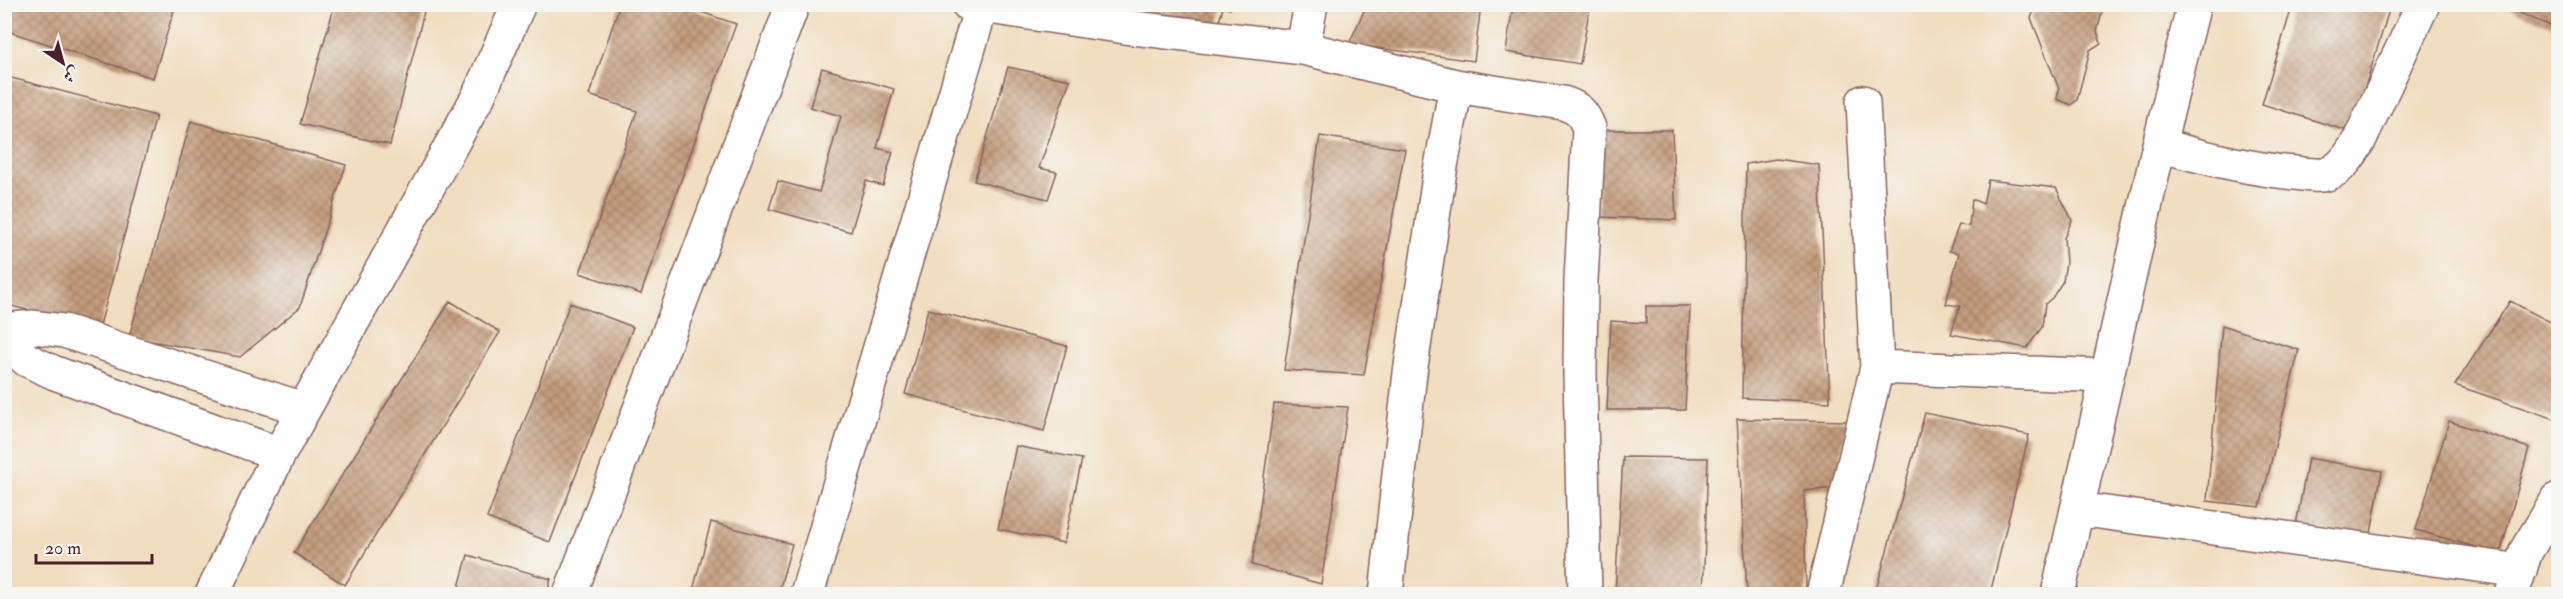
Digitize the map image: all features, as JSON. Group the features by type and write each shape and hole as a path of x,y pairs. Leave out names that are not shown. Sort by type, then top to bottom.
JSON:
{"street":[{"path":"212,594 303,409 478,97 519,4"},
{"path":"570,594 793,4"},
{"path":"1303,48 1311,4"},
{"path":"2058,594 2159,145 2194,4"},
{"path":"2159,145 2219,163 2316,175 2329,173 2347,160 2359,141 2423,4"},
{"path":"807,594 974,6 1303,48 1456,86 1569,105 1582,113 1589,128 1580,304 1585,594"},
{"path":"1386,594 1410,373 1438,177 1456,86"},
{"path":"1823,594 1877,367 1863,102"},
{"path":"4,330 33,327 64,331 303,409"},
{"path":"4,340 27,360 55,373 279,454"},
{"path":"1877,367 2107,376"},
{"path":"2078,509 2516,583 2526,551 2559,499"}],"building":[{"path":"4,4 176,4 153,78 4,30"},
{"path":"335,4 426,4 390,145 300,124"},
{"path":"620,4 678,4 736,24 641,294 580,273 637,111 589,95"},
{"path":"1113,4 1232,4 1230,9 1223,7 1216,33 1112,11"},
{"path":"1367,4 1481,4 1474,61 1349,44"},
{"path":"2027,4 2104,4 2097,31 2101,43 2090,50 2077,100 2071,105 2057,99 2059,89 2031,18 2034,11 2026,9"},
{"path":"2293,4 2391,4 2351,132 2262,104"},
{"path":"2500,4 2558,4 2558,29 2500,5"},
{"path":"1513,5 1590,5 1580,64 1506,52"},
{"path":"1008,67 1070,80 1039,168 1057,172 1048,199 974,181"},
{"path":"822,68 894,89 877,148 893,152 883,186 866,181 851,232 769,209 778,181 819,192 841,116 810,107"},
{"path":"4,76 156,116 99,329 4,304"},
{"path":"191,121 346,165 300,307 240,357 129,337"},
{"path":"1600,130 1672,130 1676,220 1598,217"},
{"path":"1320,136 1405,149 1364,375 1284,370"},
{"path":"1776,159 1819,165 1830,402 1742,398 1746,164"},
{"path":"1988,180 2056,188 2072,220 2064,238 2066,262 2063,281 2052,298 2045,304 2042,327 2027,348 1951,334 1960,306 1946,304 1959,253 1949,251 1959,225 1969,226 1972,199 1983,204"},
{"path":"450,301 500,332 345,585 294,553"},
{"path":"2510,301 2558,326 2558,420 2455,385"},
{"path":"570,303 633,327 550,542 487,518"},
{"path":"1646,306 1690,306 1685,410 1607,410 1611,321 1646,323"},
{"path":"928,309 1067,346 1044,431 905,394"},
{"path":"2222,325 2299,350 2260,507 2207,501"},
{"path":"1274,404 1348,407 1321,584 1252,565"},
{"path":"1925,413 2029,435 1990,594 1875,594"},
{"path":"1737,419 1848,421 1835,488 1804,491 1806,594 1747,594"},
{"path":"2449,421 2529,448 2500,554 2416,530"},
{"path":"1016,446 1082,459 1064,543 998,529"},
{"path":"1623,457 1708,458 1703,594 1615,594"},
{"path":"2308,458 2382,471 2370,539 2296,526"},
{"path":"711,522 792,544 778,594 692,594"},
{"path":"468,555 551,579 547,594 457,594"}]}
